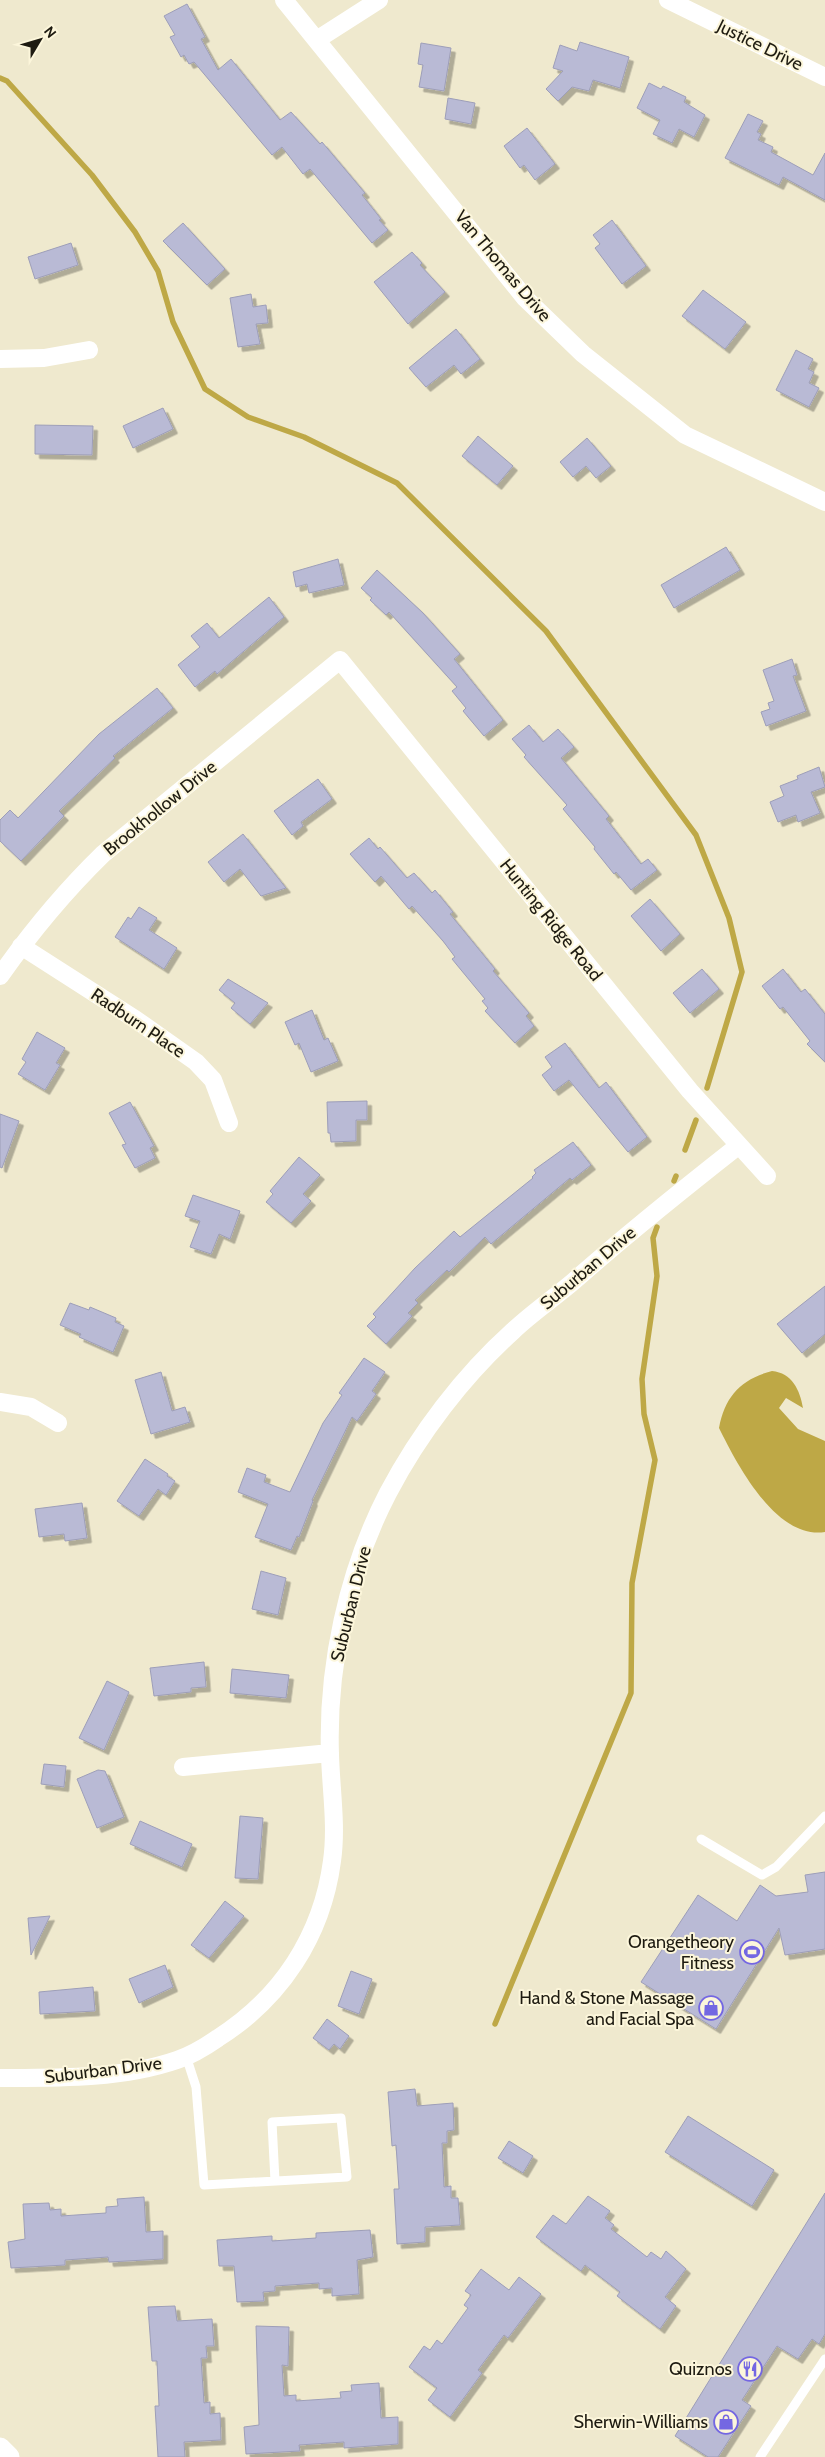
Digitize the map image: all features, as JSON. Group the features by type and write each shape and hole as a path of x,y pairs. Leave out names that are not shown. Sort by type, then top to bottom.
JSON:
{"street":[{"name":"Van Thomas Drive","path":"284,0 318,39 526,298 582,354 685,436 825,502"},
{"path":"318,39 379,0"},
{"name":"Justice Drive","path":"668,0 825,76"},
{"path":"0,359 44,358 90,350"},
{"name":"Brookhollow Drive","path":"0,976 22,946 77,880 102,854 340,660"},
{"name":"Hunting Ridge Road","path":"340,660 690,1091 767,1176"},
{"name":"Radburn Place","path":"22,946 135,1019 196,1062 214,1080 229,1123"},
{"name":"Suburban Drive","path":"0,2078 76,2076 136,2070 186,2056 238,2026 264,2004 301,1954 316,1924 325,1898 333,1859 334,1824 330,1753 336,1652 354,1580 368,1538 384,1503 412,1452 442,1409 481,1363 512,1332 618,1242 738,1146"},
{"path":"0,1402 31,1407 58,1423"},
{"path":"183,1767 330,1753"},
{"path":"0,2448 10,2457"}],"lane":[{"path":"701,1839 762,1875 776,1867 825,1816"},
{"path":"186,2056 196,2087 204,2185 347,2177 341,2118 272,2122 275,2181"},
{"path":"760,2457 825,2360"}],"shaded area":[{"path":"772,1371 779,1372 790,1379 800,1395 803,1408 786,1398 779,1408 798,1429 825,1441 825,1532 807,1531 790,1524 775,1512 760,1496 736,1461 719,1428 725,1407 736,1390 751,1379"}],"building":[{"path":"187,4 205,37 201,39 218,70 231,59 280,120 291,112 320,144 322,142 365,193 362,195 388,230 372,243 310,169 303,174 282,147 272,155 194,62 189,64 184,55 181,57 170,37 175,35 164,16"},
{"path":"580,42 629,57 620,88 593,80 589,91 572,87 558,101 546,89 563,71 553,68 560,45 577,51"},
{"path":"421,43 451,48 444,91 419,87 423,65 418,64"},
{"path":"649,83 661,89 663,86 686,97 684,102 705,115 694,137 679,129 672,143 653,134 660,120 637,108"},
{"path":"448,98 475,103 471,124 445,119"},
{"path":"748,114 763,121 757,132 761,134 758,140 773,147 771,152 813,175 825,153 825,200 783,177 779,185 725,158"},
{"path":"527,128 555,164 535,180 524,165 520,168 504,146"},
{"path":"612,220 646,266 622,284 595,248 600,244 593,235"},
{"path":"183,223 225,269 207,285 163,241"},
{"path":"71,243 78,265 35,279 28,257"},
{"path":"412,252 422,263 420,265 445,292 408,324 374,282"},
{"path":"703,290 746,322 725,349 682,316"},
{"path":"251,294 253,307 266,305 268,323 256,324 260,344 238,347 230,298"},
{"path":"456,329 480,359 461,374 454,365 426,387 409,368"},
{"path":"796,350 813,359 808,369 814,372 809,383 819,388 809,407 776,390"},
{"path":"163,408 173,429 133,448 123,426"},
{"path":"35,425 93,426 92,455 35,454"},
{"path":"478,436 513,466 497,485 462,456"},
{"path":"587,438 611,466 596,478 586,466 573,477 560,462"},
{"path":"726,547 740,570 674,608 661,585"},
{"path":"338,559 344,585 309,593 307,584 296,587 293,572"},
{"path":"377,570 423,613 460,654 454,659 503,720 484,736 463,711 466,708 452,691 457,687 389,612 386,615 370,600 372,598 361,588"},
{"path":"269,597 284,617 217,674 215,671 195,687 178,665 200,647 191,636 207,623 219,638"},
{"path":"792,659 797,675 793,676 806,711 766,726 761,712 770,709 768,703 774,701 763,670"},
{"path":"157,688 173,708 113,756 115,758 59,811 64,816 21,861 0,841 0,820 10,810 18,818 99,734"},
{"path":"529,725 543,742 558,729 574,747 561,758 609,816 606,819 641,864 648,859 657,870 631,890 616,872 614,874 594,849 595,847 563,809 567,805 524,757 526,755 512,739"},
{"path":"819,767 825,787 811,792 820,813 798,822 796,815 778,822 770,802 784,796 780,786 798,779 797,776"},
{"path":"318,779 332,799 301,822 303,826 292,835 274,811"},
{"path":"243,834 286,888 261,896 240,869 224,882 208,862"},
{"path":"369,838 378,849 380,847 407,878 414,873 432,893 435,890 453,912 450,914 495,969 493,971 529,1013 526,1016 534,1026 515,1043 485,1011 488,1008 482,1001 485,999 452,959 455,957 443,941 412,906 409,909 381,876 375,882 350,854"},
{"path":"650,899 680,934 661,951 631,916"},
{"path":"139,907 157,918 149,930 177,948 164,969 115,937 128,917 131,919"},
{"path":"702,969 719,989 690,1013 673,993"},
{"path":"783,969 801,992 805,989 825,1014 825,1062 807,1044 810,1041 783,1007 780,1009 762,986"},
{"path":"228,979 268,1003 250,1024 231,1008 235,1003 219,990"},
{"path":"312,1010 324,1040 328,1038 338,1061 311,1072 299,1043 295,1045 285,1022"},
{"path":"37,1032 65,1048 56,1063 60,1065 45,1090 18,1074 26,1062 22,1059"},
{"path":"565,1043 599,1088 606,1082 647,1137 628,1152 569,1080 554,1091 542,1075 552,1067 545,1057"},
{"path":"367,1101 367,1120 356,1120 356,1141 331,1142 330,1133 328,1133 327,1102"},
{"path":"130,1102 154,1146 150,1148 155,1158 135,1168 122,1145 126,1144 109,1113"},
{"path":"0,1114 19,1121 2,1168 0,1167"},
{"path":"573,1142 591,1165 572,1180 570,1178 491,1244 485,1237 449,1272 447,1270 415,1300 418,1303 408,1313 412,1316 386,1344 367,1326 376,1317 373,1314 415,1268 454,1231 460,1237 533,1178 536,1173 534,1170"},
{"path":"299,1157 320,1175 303,1194 311,1201 291,1223 266,1202 273,1194 270,1191"},
{"path":"193,1195 240,1211 230,1239 219,1234 211,1254 190,1247 200,1221 185,1216"},
{"path":"825,1286 825,1334 802,1353 777,1324"},
{"path":"70,1303 89,1310 90,1307 116,1318 115,1322 124,1326 113,1352 79,1337 81,1334 60,1325"},
{"path":"364,1358 385,1372 372,1391 376,1394 357,1421 352,1417 312,1500 299,1537 297,1536 291,1550 255,1537 268,1504 238,1492 247,1468 266,1475 264,1482 290,1492 323,1423 342,1395 339,1393"},
{"path":"161,1372 172,1411 185,1407 190,1422 151,1434 135,1380"},
{"path":"145,1459 168,1474 167,1476 175,1481 166,1495 158,1489 139,1516 117,1501"},
{"path":"82,1503 87,1538 65,1541 64,1534 39,1537 35,1509"},
{"path":"261,1571 286,1578 278,1615 252,1609"},
{"path":"204,1662 206,1687 191,1688 191,1692 154,1696 150,1668"},
{"path":"232,1669 289,1675 286,1698 230,1693"},
{"path":"107,1681 129,1692 104,1750 79,1738"},
{"path":"44,1764 66,1766 64,1787 41,1784"},
{"path":"98,1770 105,1771 124,1817 97,1828 77,1779"},
{"path":"240,1816 263,1818 258,1879 235,1878"},
{"path":"140,1821 192,1844 182,1867 130,1844"},
{"path":"825,1872 825,1949 785,1955 779,1928 716,2029 641,1982 698,1895 737,1921 760,1885 776,1896 808,1892 805,1875"},
{"path":"225,1901 244,1916 209,1958 191,1945"},
{"path":"50,1916 31,1955 28,1918"},
{"path":"165,1965 173,1987 139,2003 129,1979"},
{"path":"351,1971 372,1979 359,2014 338,2006"},
{"path":"93,1987 95,2011 40,2014 39,1992"},
{"path":"327,2019 349,2036 340,2049 334,2044 329,2050 313,2038"},
{"path":"415,2089 417,2106 453,2103 454,2130 447,2131 447,2143 442,2143 444,2187 451,2186 451,2198 458,2198 460,2225 425,2227 425,2242 397,2244 394,2189 399,2189 396,2145 392,2146 388,2092"},
{"path":"688,2116 774,2170 752,2206 665,2152"},
{"path":"509,2141 533,2156 523,2173 498,2158"},
{"path":"825,2193 825,2334 819,2344 812,2339 798,2359 777,2346 742,2400 751,2406 718,2457 708,2457 675,2436"},
{"path":"588,2196 610,2211 605,2218 614,2225 611,2229 647,2257 651,2252 661,2259 666,2251 686,2269 665,2297 676,2306 660,2329 617,2296 620,2292 585,2265 581,2271 536,2237 553,2215 566,2224"},
{"path":"144,2197 146,2232 163,2231 163,2259 109,2262 108,2257 65,2260 65,2265 11,2268 8,2242 25,2239 23,2204 49,2203 50,2210 61,2209 61,2216 106,2213 106,2207 118,2206 117,2199"},
{"path":"370,2230 373,2257 357,2260 359,2294 332,2296 332,2288 319,2289 319,2283 275,2286 275,2291 263,2292 264,2301 237,2302 234,2266 219,2266 217,2240 272,2236 272,2241 316,2238 316,2233"},
{"path":"481,2269 509,2290 519,2277 541,2294 508,2338 504,2335 478,2370 482,2373 450,2417 428,2400 437,2388 409,2367 424,2346 430,2350 437,2340 442,2344 468,2308 464,2305 471,2295 465,2291"},
{"path":"175,2306 177,2321 212,2319 214,2346 206,2346 207,2358 201,2358 204,2403 210,2402 210,2414 220,2413 221,2440 184,2442 185,2457 158,2457 155,2406 159,2406 157,2361 152,2361 148,2307"},
{"path":"256,2326 289,2327 288,2366 282,2365 284,2396 296,2395 296,2401 341,2398 340,2392 352,2391 351,2385 379,2383 381,2418 398,2417 398,2444 344,2448 344,2442 299,2445 300,2451 246,2454 244,2427 259,2425"}],"waterway":[{"path":"0,78 7,81 92,175 135,232 158,271 173,322 205,389 248,417 304,437 397,483 546,631 696,835 729,918 742,972 707,1088"},
{"path":"685,1150 696,1120"},
{"path":"674,1181 676,1176"},
{"path":"495,2024 631,1693 632,1583 655,1460 644,1414 642,1379 657,1276 653,1238 657,1227"}],"place":[{"name":"Orangetheory Fitness","path":"752,1952"},
{"name":"Hand & Stone Massage and Facial Spa","path":"711,2008"},
{"name":"Quiznos","path":"750,2369"},
{"name":"Sherwin-Williams","path":"726,2422"}]}
